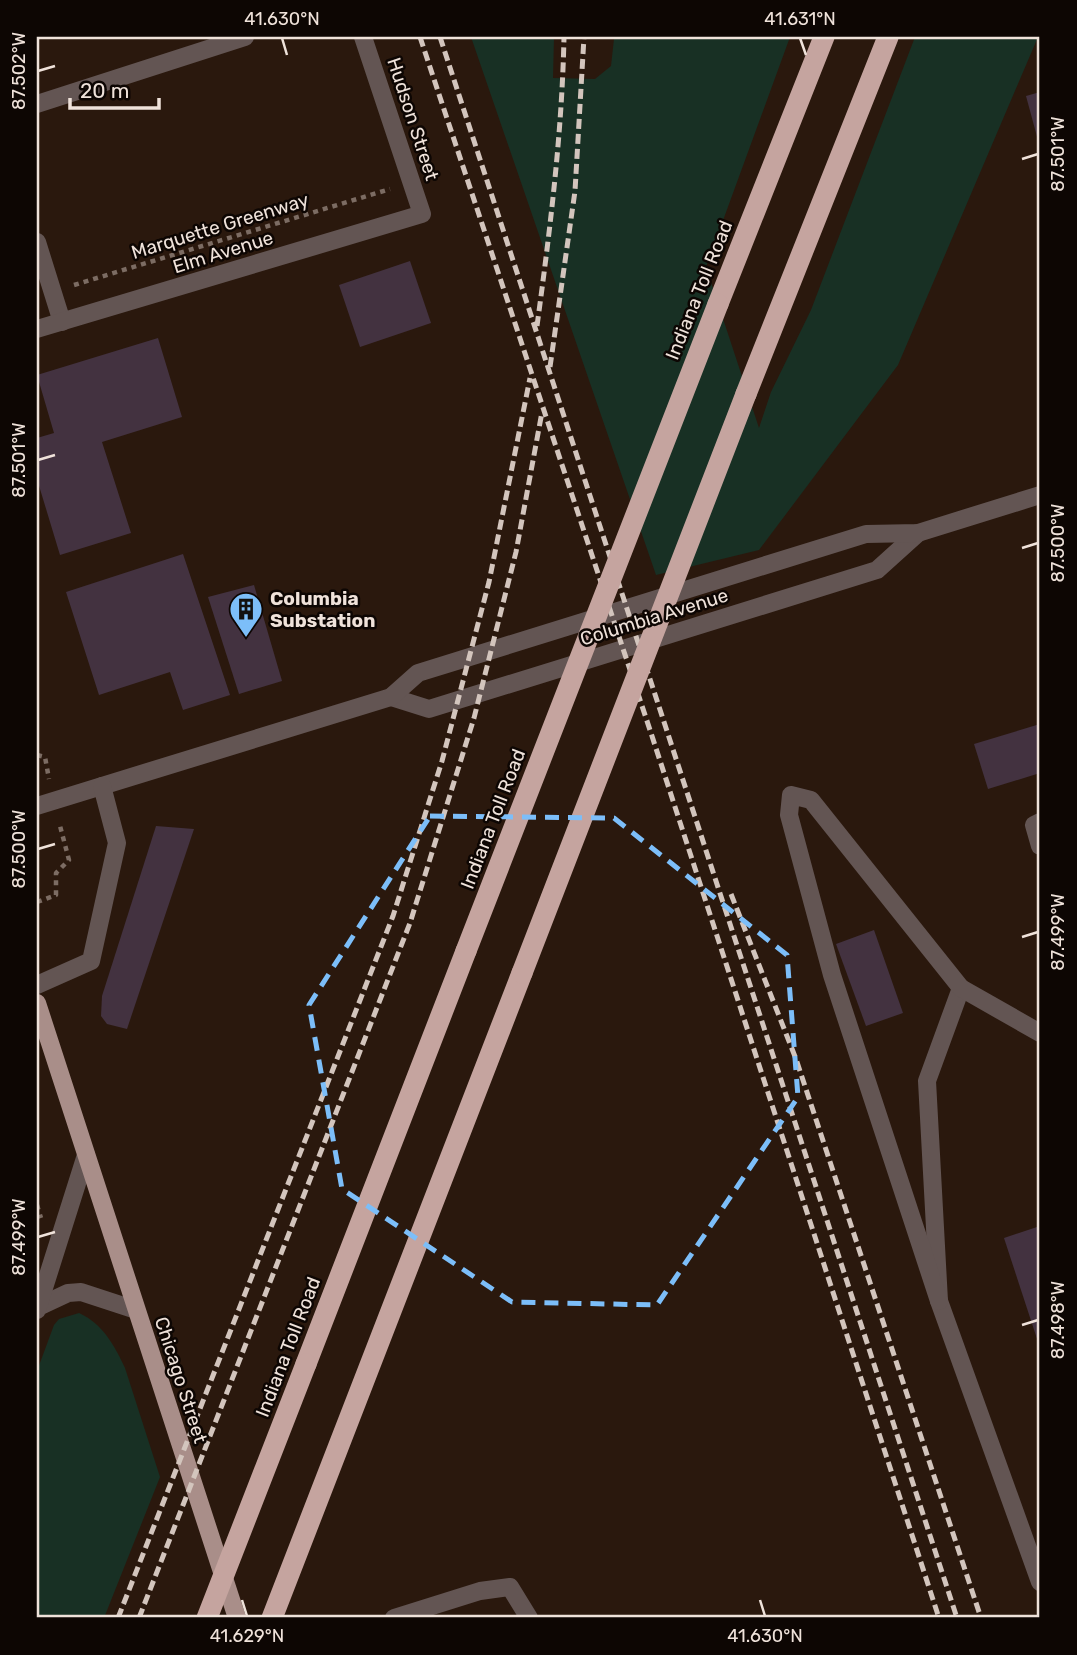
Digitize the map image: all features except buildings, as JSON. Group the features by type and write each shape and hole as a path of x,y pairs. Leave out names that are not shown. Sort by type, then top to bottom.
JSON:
{"highway":[{"name":"Indiana Toll Road","path":"207,1618 824,37"},
{"path":"272,1618 746,394 888,37"}],"main road":[{"name":"Chicago Street","path":"37,1003 237,1618"}],"street":[{"path":"37,104 245,37"},
{"name":"Hudson Street","path":"363,37 422,214"},
{"name":"Elm Avenue","path":"37,329 422,214"},
{"path":"37,242 62,322"},
{"name":"Columbia Avenue","path":"37,806 391,697 418,673 469,657 866,534 918,533 1040,495"},
{"name":"Columbia Avenue","path":"391,697 429,709 877,570 918,533"},
{"path":"37,985 91,961 117,844 102,786"},
{"path":"1040,1033 961,988 811,800 791,795 789,815 832,975 939,1301 1040,1582"},
{"path":"1040,822 1034,825 1040,846"},
{"path":"939,1301 927,1081 961,988"},
{"path":"37,1309 86,1155"},
{"path":"37,1309 68,1293 81,1292 136,1310"},
{"path":"394,1618 480,1591 510,1587 529,1618"}],"path":[{"name":"Marquette Greenway","path":"52,292 411,183"},
{"path":"37,755 45,757"},
{"path":"37,902 56,895 56,873 69,860"}],"highlighted area":[{"path":"430,816 614,818 787,955 798,1097 657,1305 512,1302 342,1189 309,1005"}],"green space":[{"path":"471,37 554,37 553,78 595,79 611,66 614,39 599,37 790,37 706,267 759,428 771,392 811,310 915,37 1038,37 898,365 759,550 656,575"},
{"path":"79,1313 101,1329 121,1359 160,1477 104,1618 37,1618 37,1371 54,1325 59,1319"}],"railway":[{"path":"420,37 650,730 939,1618"},
{"path":"440,37 957,1618"},
{"path":"537,326 558,146 564,37"},
{"path":"550,367 575,191 584,37"},
{"path":"118,1618 393,916 442,761 489,582 530,378"},
{"path":"139,1618 410,923 474,718 516,552 542,412"},
{"path":"731,894 796,1059 981,1618"}],"place":[{"name":"Columbia Substation","path":"246,639"}]}
